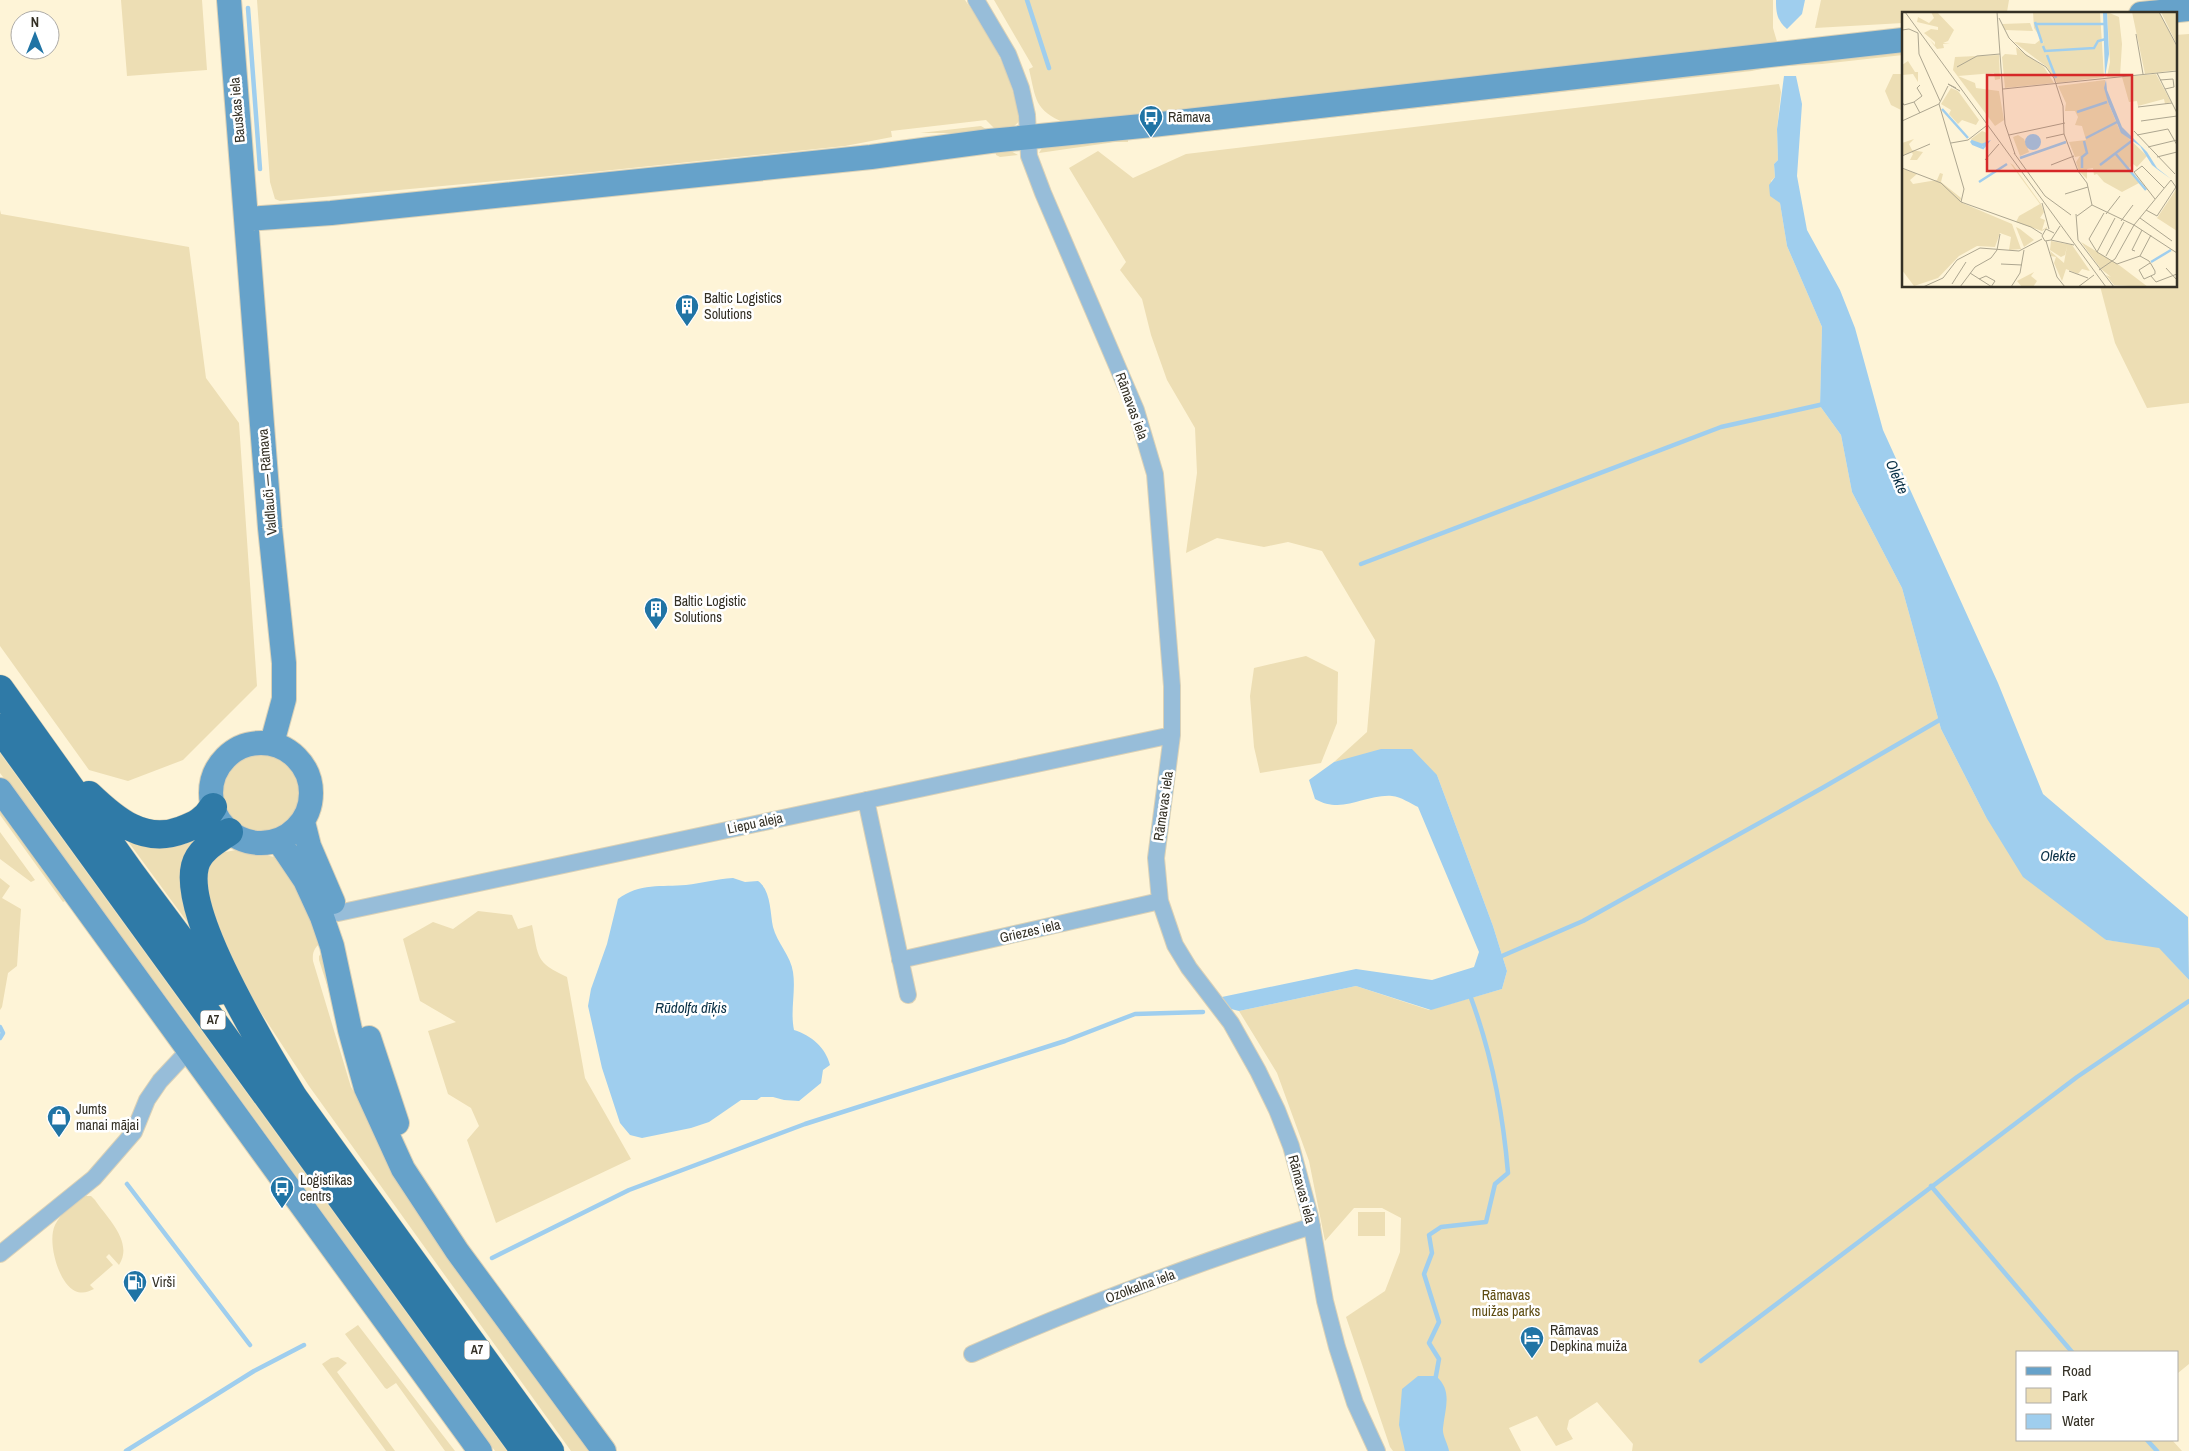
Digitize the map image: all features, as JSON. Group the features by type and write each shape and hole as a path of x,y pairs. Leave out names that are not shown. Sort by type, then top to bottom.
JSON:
{"highway":[{"name":"A7","path":"0,689 130,873 266,1052 294,1098 550,1451"},
{"name":"A7","path":"0,728 426,1312 525,1451"},
{"path":"47,756 105,812 117,820 144,832 161,835 176,832 200,822 213,807"},
{"path":"229,832 208,846 196,864 193,882 195,898 216,956 266,1052"}],"main road":[{"name":"Bauskas iela","path":"228,0 246,219"},
{"path":"2160,12 2189,9"},
{"path":"246,219 331,213 871,157 990,141 1902,40"},
{"name":"Valdlauči — Rāmava","path":"246,219 270,518 284,663 284,699 272,743"},
{"path":"303,822 278,840 255,843 229,832 219,821 213,807 211,794 212,780 220,761 241,746 256,742 272,743 286,748 298,758 307,770 311,785 311,800 303,822 309,846 338,913 374,1055 424,1199"},
{"path":"0,790 480,1451"},
{"path":"278,840 306,880 322,917 332,946 350,1030 373,1106 403,1169 457,1251 604,1451"}],"street":[{"name":"Rāmavas iela","path":"976,0 1008,54 1021,88 1027,115 1030,156 1043,193 1136,410 1155,474 1172,686 1172,735 1156,858 1160,901 1175,945 1189,968 1231,1023 1277,1110 1291,1146 1312,1226 1325,1301 1336,1347 1355,1403 1377,1451"},
{"name":"Liepu aleja","path":"338,913 1172,735"},
{"path":"866,800 908,995"},
{"name":"Griezes iela","path":"900,960 1160,901"},
{"path":"0,1254 94,1178 134,1132 147,1100 160,1081 189,1050"},
{"name":"Ozolkalna iela","path":"972,1354 1052,1319 1230,1252 1312,1226"}],"green space":[{"path":"121,0 202,0 207,70 127,76"},
{"path":"257,0 965,0 981,23 1001,60 1019,108 1020,118 1014,126 998,132 986,120 891,131 892,137 845,146 280,201 275,199 270,182"},
{"path":"994,0 1773,0 1773,28 1778,45 1065,123 1047,113 1038,102 1029,69 1033,67"},
{"path":"1821,0 2009,0 2007,12 1902,12 1902,23 1815,28"},
{"path":"2189,34 2189,403 2147,408 2115,343 2101,288 2176,288 2176,35"},
{"path":"1902,51 1902,55 1822,64 1770,67 1752,71 1167,136 1172,133"},
{"path":"1893,74 1902,74 1902,110 1891,105 1885,91"},
{"name":"Rāmavas muižas parks","path":"1779,84 1781,92 1777,129 1778,160 1774,164 1775,177 1771,181 1780,203 1787,246 1822,327 1820,406 1841,435 1852,492 1902,588 1941,729 1986,817 2106,940 2159,947 2189,980 2189,1364 2179,1372 2179,1351 2016,1351 2016,1441 2173,1441 2182,1451 1632,1451 1633,1444 1597,1402 1569,1420 1567,1429 1573,1439 1556,1446 1537,1416 1509,1428 1521,1451 1393,1451 1390,1447 1346,1317 1385,1291 1400,1252 1401,1218 1382,1208 1354,1208 1325,1241 1309,1161 1277,1073 1239,1011 1356,986 1429,1010 1502,989 1507,971 1493,926 1437,775 1354,758 1334,762 1367,732 1375,640 1322,551 1288,542 1264,547 1217,538 1186,553 1197,473 1195,428 1167,380 1151,335 1142,299 1120,270 1126,262 1069,168 1098,151 1133,178 1186,154"},
{"path":"981,126 986,129 986,133 920,133"},
{"path":"1128,139 1128,142 1115,142 1039,153 1044,145"},
{"path":"995,148 1005,148 1018,155 1000,157 996,155"},
{"path":"0,210 1,214 189,247 206,378 239,423 257,686 183,760 128,781 89,770 0,646"},
{"path":"1306,656 1338,672 1337,723 1321,763 1260,773 1254,747 1250,696 1254,668"},
{"path":"260,751 275,754 288,763 297,776 300,791 297,806 288,819 275,828 260,831 245,828 232,819 223,806 220,791 223,776 232,763 245,754"},
{"path":"0,753 507,1451 495,1451 175,1009 0,773"},
{"path":"0,807 67,900 63,902 0,815"},
{"path":"0,832 35,880 31,882 0,859"},
{"path":"198,834 210,953 124,836"},
{"path":"236,850 275,857 285,862 323,941 318,945 313,954 313,961 351,1087 592,1451 571,1451 309,1086 254,1002 225,945 213,914 205,879 211,862 220,853"},
{"path":"0,878 10,886 2,898 21,909 17,966 8,973 0,1010"},
{"path":"478,911 512,915 518,929 532,925 540,958 549,967 567,977 585,1078 631,1159 496,1223 467,1140 479,1126 471,1108 448,1094 428,1031 456,1022 420,1001 403,939 433,922 453,929"},
{"path":"323,952 334,1007 319,960 319,956"},
{"path":"86,1196 91,1196 95,1200 112,1222 121,1239 123,1256 119,1265 109,1254 106,1257 113,1265 90,1285 94,1289 80,1292 69,1287 59,1271 52,1241 55,1225 64,1212"},
{"path":"1358,1212 1385,1212 1385,1236 1358,1236"},
{"path":"358,1325 455,1451 445,1451 396,1383 387,1389 385,1388 345,1334"},
{"path":"338,1357 347,1363 337,1372 395,1451 386,1451 322,1364 331,1358"}],"water":[{"path":"1776,0 1805,0 1802,14 1787,29 1778,16"},
{"name":"Olekte","path":"1784,76 1796,76 1802,104 1797,176 1807,230 1840,290 1855,328 1883,430 1998,683 2043,794 2188,917 2189,980 2159,948 2106,940 2023,877 1986,817 1941,729 1902,588 1852,492 1841,435 1820,406 1822,327 1787,246 1780,203 1770,196 1769,185 1775,177 1774,164 1778,160 1777,129"},
{"path":"1381,749 1412,749 1437,775 1493,926 1507,971 1502,989 1431,1010 1356,986 1239,1011 1223,1007 1217,998 1356,969 1432,980 1474,967 1479,952 1418,807 1392,796 1382,796 1344,805 1325,803 1315,799 1309,780 1334,762"},
{"name":"Rūdolfa dīķis","path":"733,878 745,882 758,881 765,890 768,896 775,933 792,966 794,1030 806,1035 817,1043 825,1053 830,1065 823,1070 821,1083 799,1101 773,1097 741,1100 709,1122 691,1128 642,1138 630,1135 620,1123 602,1068 588,1006 591,989 607,944 618,899 634,890 642,888 686,885"},
{"path":"1418,1376 1436,1376 1445,1388 1447,1400 1443,1431 1449,1451 1405,1451 1399,1425 1402,1389"}],"waterway":[{"path":"1027,0 1049,68"},
{"path":"248,8 260,169"},
{"path":"1361,564 1721,427 1824,404"},
{"path":"1502,956 1583,921 1824,787 1943,718"},
{"path":"1435,1381 1439,1359 1429,1343 1439,1322 1424,1274 1432,1253 1429,1235 1441,1227 1486,1222 1495,1184 1508,1173 1503,1128 1491,1063 1471,998"},
{"path":"1701,1361 2077,1077 2189,1001"},
{"path":"492,1258 629,1190 805,1124 1065,1041 1135,1014 1203,1012"},
{"path":"0,1027 3,1033 0,1038"},
{"path":"127,1184 250,1345"},
{"path":"1931,1186 2071,1351"},
{"path":"126,1451 254,1371 304,1345"},
{"path":"2148,1441 2157,1451"}],"place":[{"name":"Rāmava","path":"1151,138"},
{"name":"Baltic Logistics Solutions","path":"687,327"},
{"name":"Baltic Logistic Solutions","path":"656,630"},
{"name":"Jumts manai mājai","path":"59,1138"},
{"name":"Loģistikas centrs","path":"282,1209"},
{"name":"Virši","path":"135,1303"},
{"name":"Rāmavas Depkina muiža","path":"1532,1359"}]}
